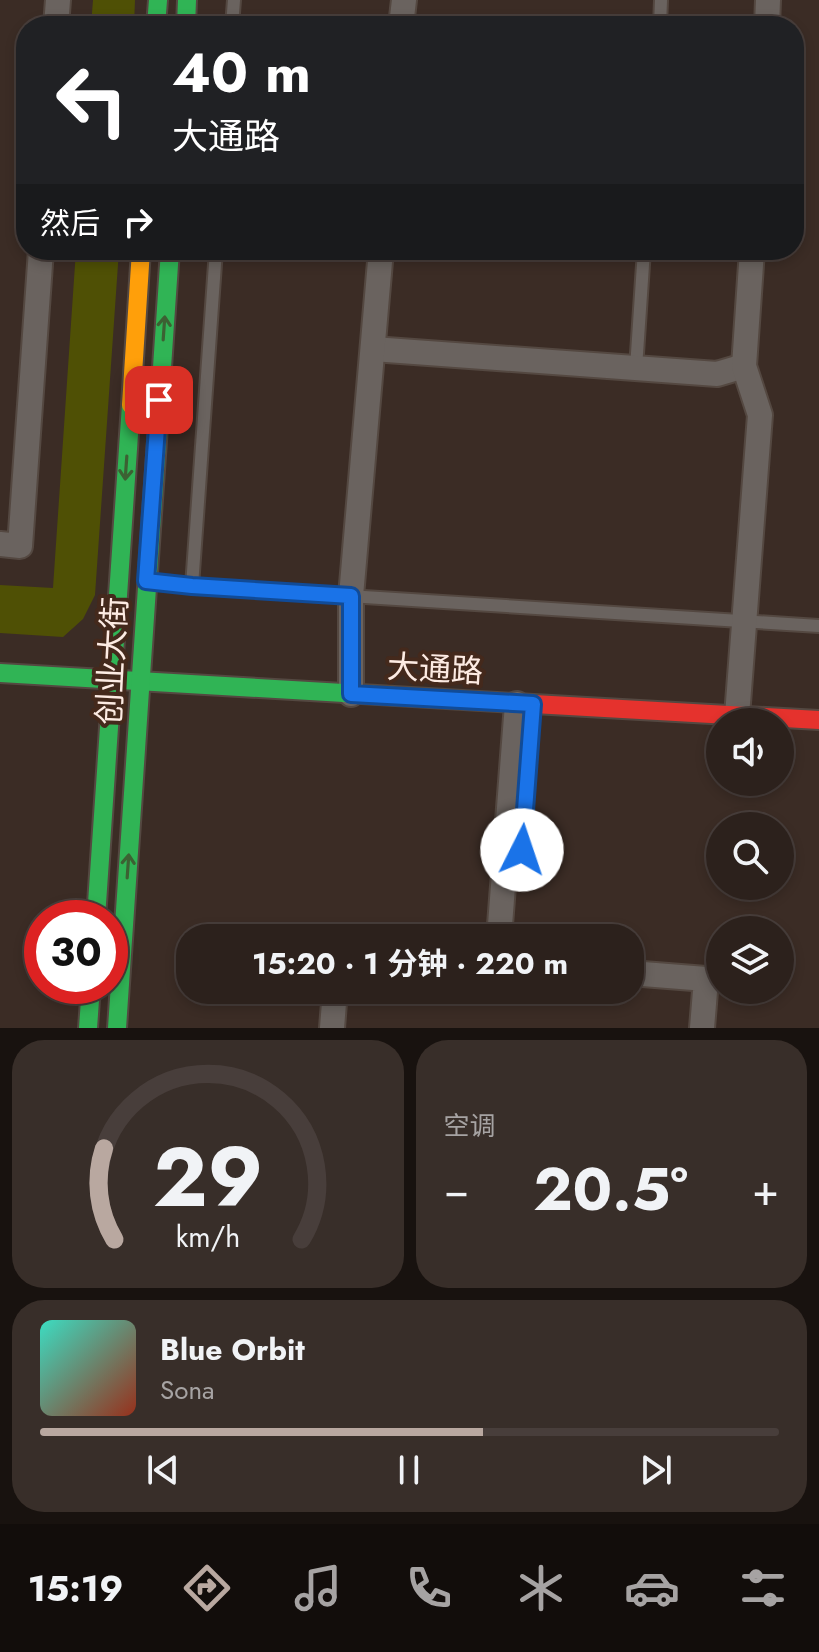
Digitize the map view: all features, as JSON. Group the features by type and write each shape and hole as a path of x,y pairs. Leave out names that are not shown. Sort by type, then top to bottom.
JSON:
{"street":[{"path":"0,544 20,546 40,260"},
{"name":"创业大街","path":"97,900 140,260"},
{"name":"创业大街","path":"117,1028 169,260"},
{"path":"351,694 351,596 380,260"},
{"path":"738,708 760,415 744,366 751,260"},
{"path":"373,349 717,374 744,366"},
{"name":"大通路","path":"0,673 706,714"},
{"path":"501,924 525,704"},
{"path":"517,924 525,704"},
{"name":"大通路","path":"794,719 819,720"},
{"path":"644,974 706,979 702,1028"},
{"path":"88,1028 90,1004"},
{"path":"332,1028 334,1004"}],"lane":[{"path":"192,586 215,260"},
{"path":"636,368 643,260"},
{"path":"146,581 819,626"}],"shaded area":[{"path":"93,0 135,0 134,16 92,16"},
{"path":"75,260 118,260 95,595 83,619 63,637 0,633 0,585 53,588"}],"traffic: fast":[{"path":"157,16 158,0"},
{"path":"186,16 187,0"},
{"path":"117,1028 169,260"},
{"path":"97,900 131,405"},
{"path":"0,673 516,703"},
{"path":"88,1028 90,1004"}],"traffic: slow":[{"path":"131,405 140,260"}],"traffic: jam":[{"path":"516,703 819,720"}],"route":[{"path":"159,400 146,581 351,596 351,694 533,704 522,850"}]}
